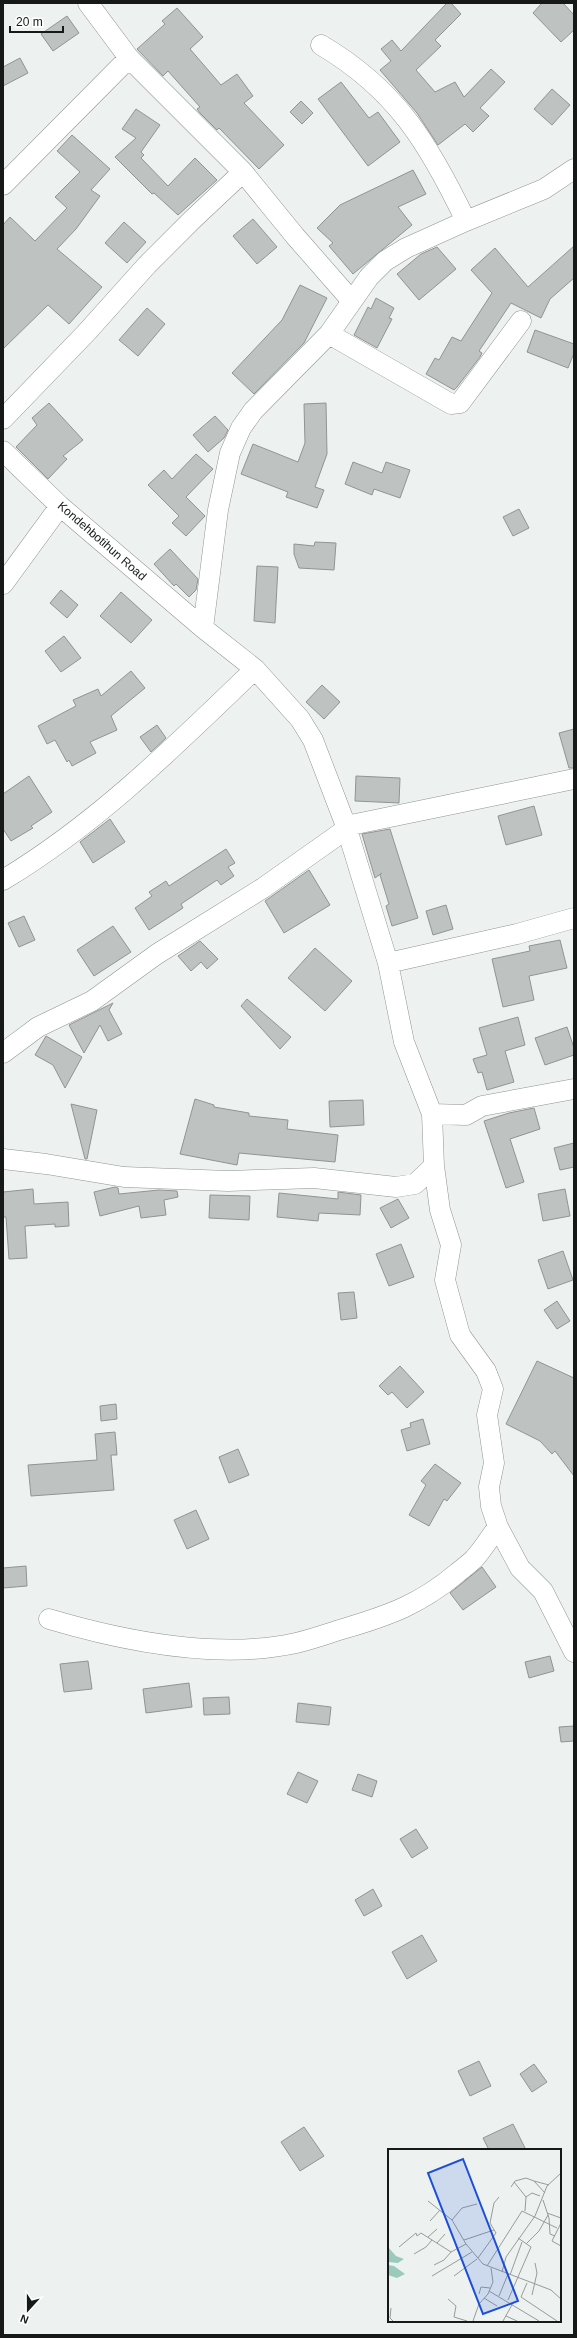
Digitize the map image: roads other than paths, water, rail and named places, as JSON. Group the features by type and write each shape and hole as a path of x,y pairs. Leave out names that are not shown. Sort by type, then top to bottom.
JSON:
{"street":[{"path":"88,3 129,58 244,172 295,236 351,300"},
{"path":"321,45 349,62 377,85 401,112 428,147 466,221"},
{"path":"3,185 129,58"},
{"path":"203,628 223,482 230,453 241,428 253,411 329,334 351,300 369,277 385,262 406,248 466,221 544,189 574,168"},
{"path":"3,419 86,333 170,242 244,172"},
{"path":"329,334 451,404 460,403 521,321"},
{"name":"Kondehbotihun Road","path":"3,451 60,506 203,628 255,669 300,719 313,740 346,828 388,963 404,1042 432,1114 434,1166 440,1210 451,1245 446,1280 460,1335 486,1371 493,1389 487,1415 494,1463 489,1488 491,1506 498,1527 520,1568 543,1591 574,1652"},
{"path":"3,584 60,506"},
{"path":"3,880 64,841 131,786 255,669"},
{"path":"3,1053 38,1027 92,1001 156,954 263,888 346,828 574,779"},
{"path":"388,963 517,934 574,918"},
{"path":"432,1114 466,1115 482,1106 574,1089"},
{"path":"3,1159 46,1164 124,1177 228,1181 314,1178 396,1187 415,1184 434,1166"},
{"path":"49,1619 97,1633 158,1644 211,1648 264,1647 296,1643 382,1618 411,1606 444,1584 474,1559 498,1527"}]}
